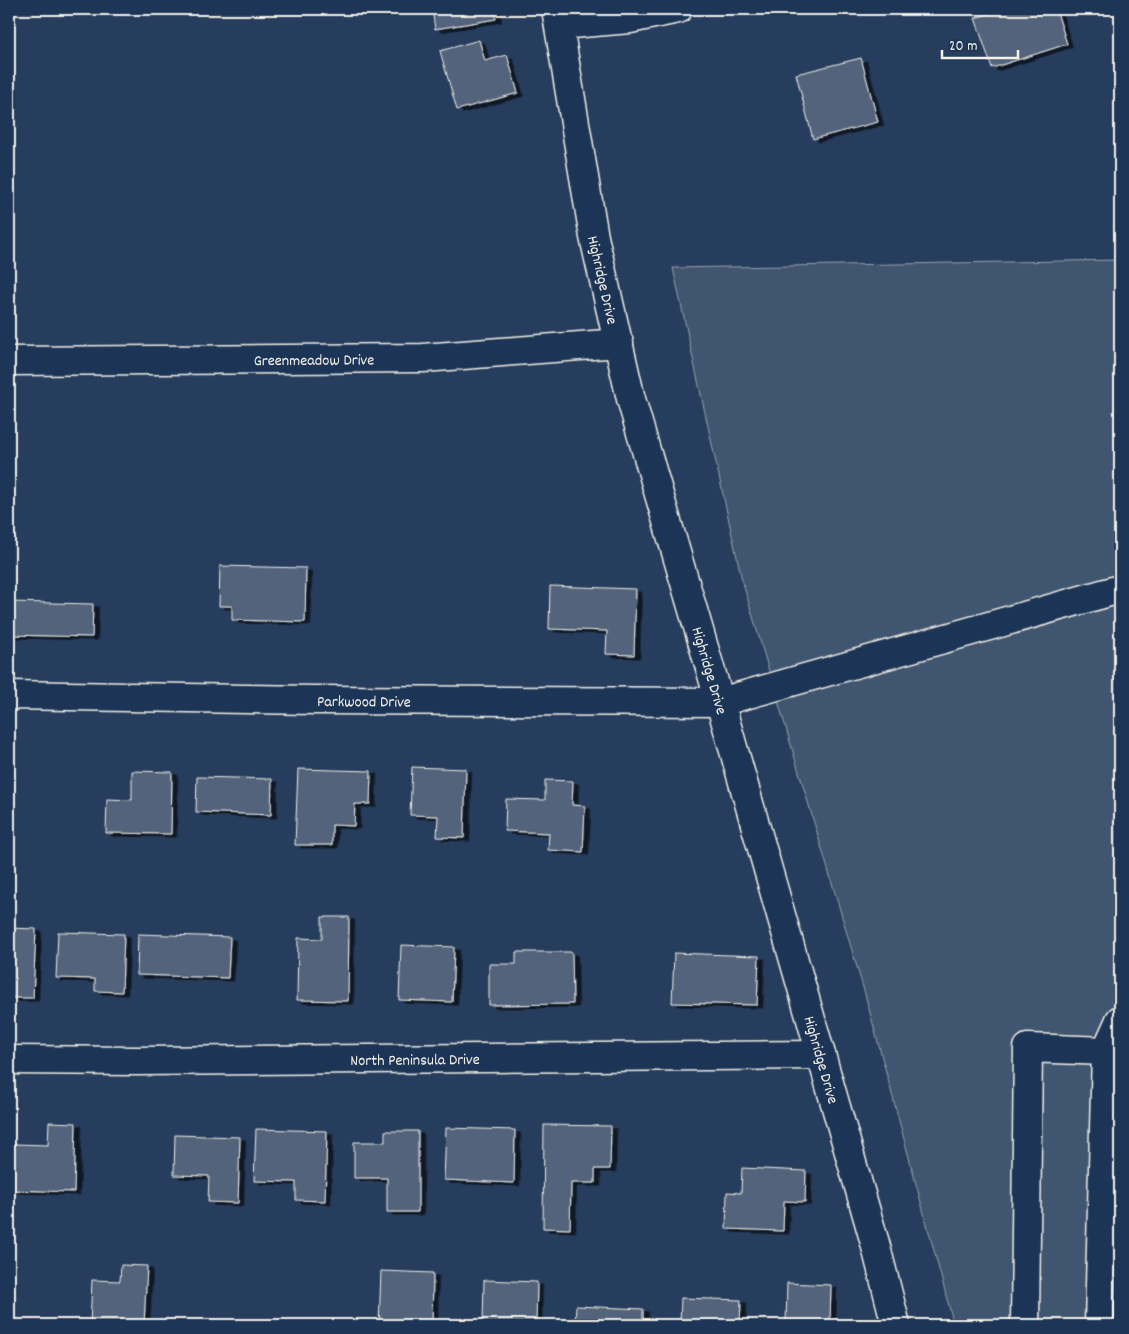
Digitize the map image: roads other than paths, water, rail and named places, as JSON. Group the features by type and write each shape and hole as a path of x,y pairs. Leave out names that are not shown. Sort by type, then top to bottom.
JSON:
{"street":[{"path":"557,17 630,19 678,9"},
{"name":"Highridge Drive","path":"557,17 594,237 631,399 875,1243 896,1325"},
{"name":"Greenmeadow Drive","path":"9,360 423,358 619,344"},
{"name":"Parkwood Drive","path":"9,695 315,700 720,702 1120,589"},
{"path":"1099,1325 1106,1051 1120,1020"},
{"path":"1025,1325 1028,1048 1106,1051"},
{"name":"North Peninsula Drive","path":"9,1060 146,1061 821,1056"}]}
